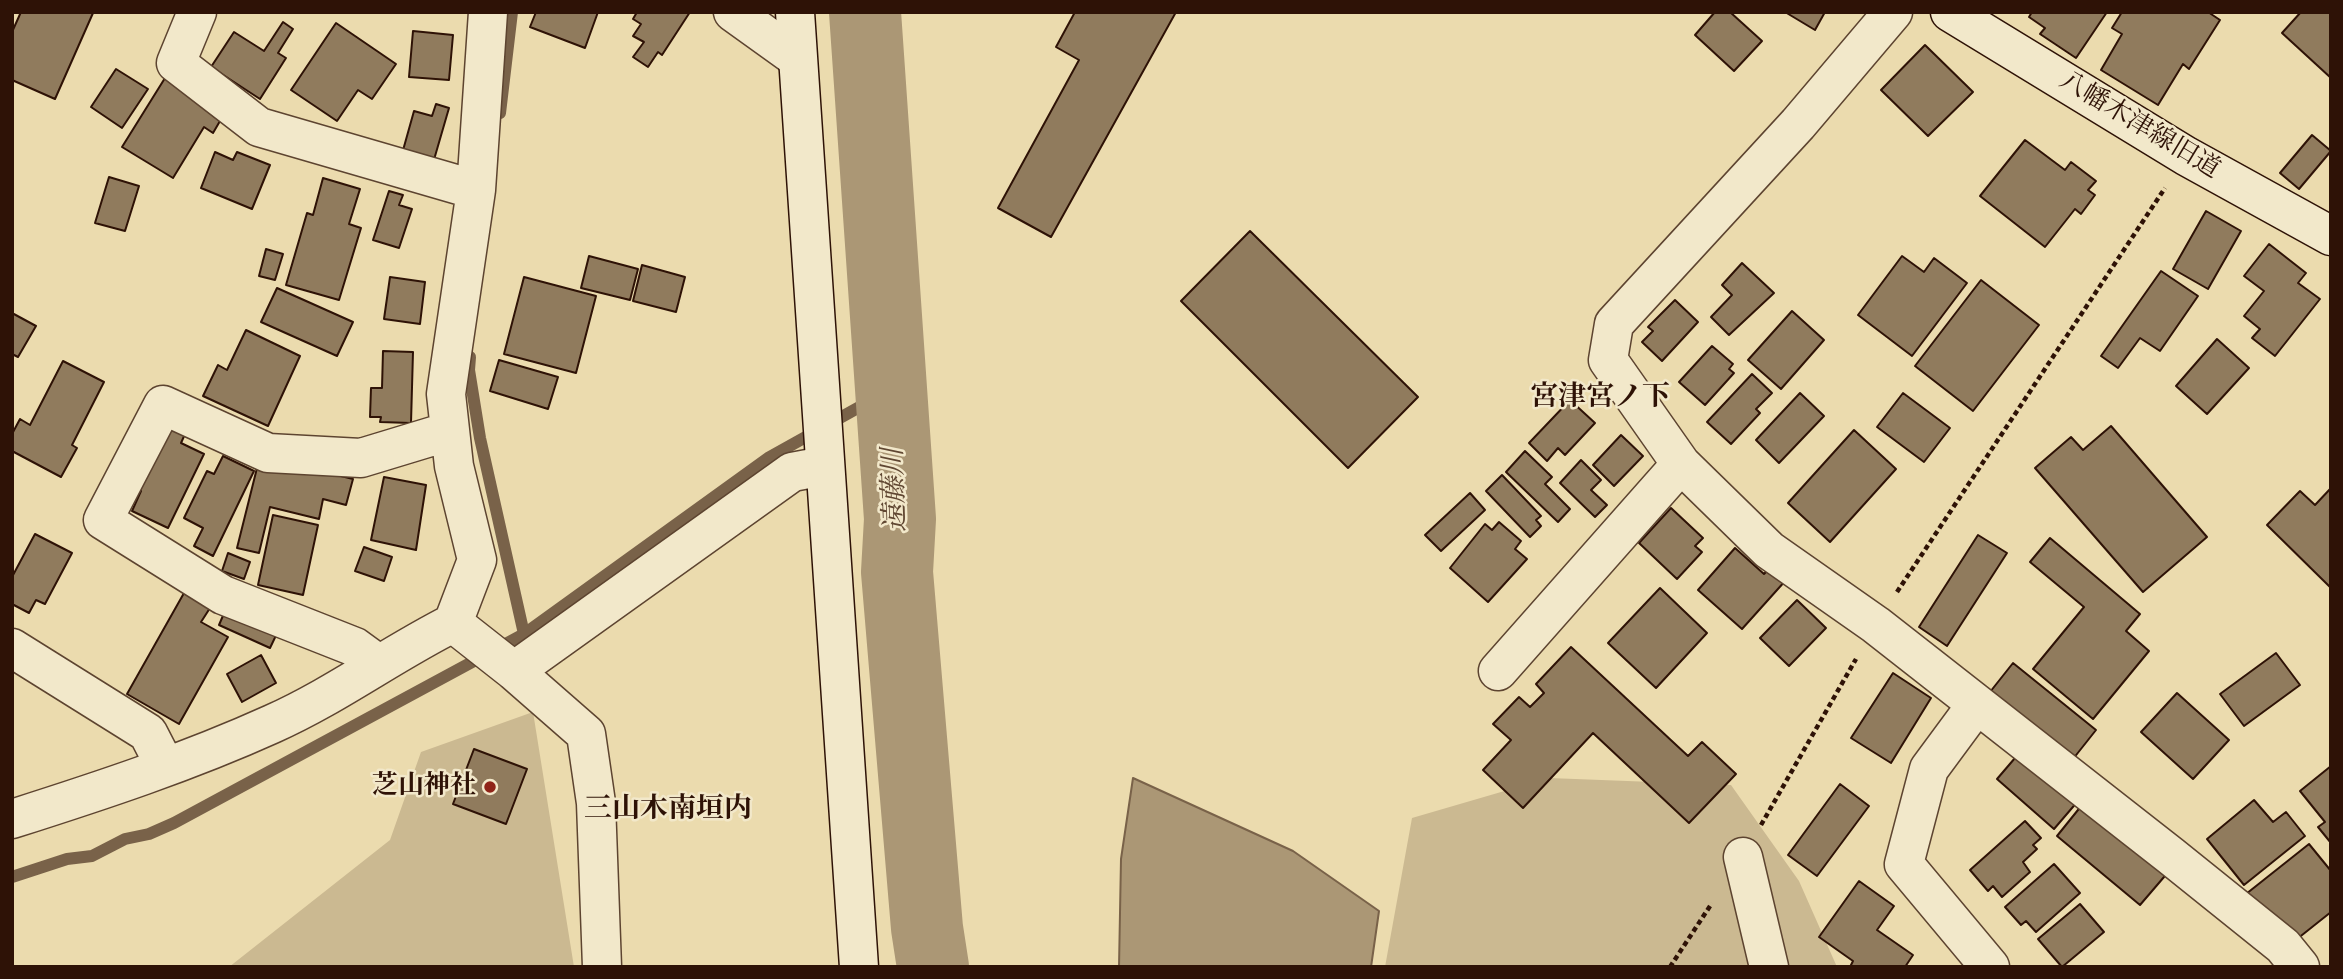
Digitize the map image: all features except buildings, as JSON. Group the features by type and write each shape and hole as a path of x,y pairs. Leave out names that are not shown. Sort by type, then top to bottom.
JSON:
{"street":[{"path":"197,12 176,63 259,127 476,190"},
{"path":"459,629 477,560 454,466 446,394 476,190 488,12"},
{"path":"733,12 797,58"},
{"path":"794,12 859,967"},
{"path":"1893,12 1798,124 1614,324 1608,360 1681,464 1769,550 1875,625 1977,704 2283,946 2300,967"},
{"name":"八幡木津線旧道","path":"1950,12 2186,156 2331,236"},
{"path":"377,663 355,647 223,594 103,520 163,405 268,453 361,458 450,431"},
{"path":"1498,671 1681,464"},
{"path":"507,666 792,472 824,466"},
{"path":"12,819 105,790 272,724 337,691 377,663 459,629"},
{"path":"459,629 586,734 596,803 602,967"},
{"path":"12,648 148,733 165,766"},
{"path":"1977,704 1929,769 1904,864 1990,967"},
{"path":"1743,857 1769,967"}],"path":[{"path":"1670,967 1743,857 1875,625 2186,156"}],"shaded area":[{"path":"533,712 574,967 229,967 390,840 421,752"},
{"path":"1133,778 1293,851 1379,911 1371,967 1119,967 1121,859"},
{"path":"1549,778 1731,785 1799,881 1837,967 1385,967 1412,818"}],"waterway":[{"path":"500,113 512,12"},
{"name":"遠藤川","path":"865,12 900,519 897,572 927,928 933,967"},
{"path":"470,357 469,370 480,438 524,634"},
{"path":"12,877 67,859 92,856 125,839 149,834 174,823 524,634 768,458 890,390"}],"place":[{"name":"芝山神社","path":"490,787"}],"district":[{"name":"宮津宮ノ下","path":"1600,399"},
{"name":"三山木南垣内","path":"668,811"}]}
